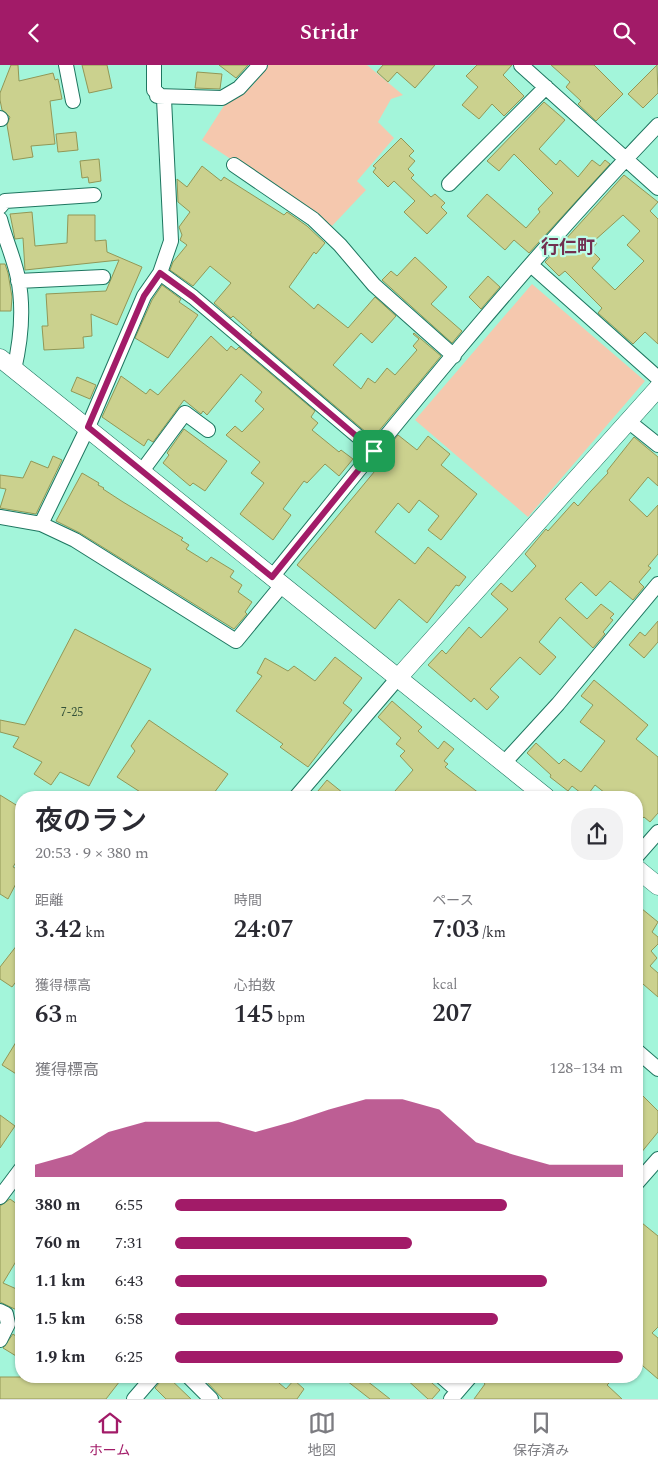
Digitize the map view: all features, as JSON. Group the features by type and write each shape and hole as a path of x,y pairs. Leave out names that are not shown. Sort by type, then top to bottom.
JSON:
{"street":[{"path":"66,65 73,101"},
{"path":"41,524 88,427 144,296 160,273 171,241 164,99 158,96 154,90 154,65"},
{"path":"158,96 222,98 239,88 260,65"},
{"path":"521,65 658,188"},
{"path":"449,184 546,87"},
{"path":"0,517 41,524 75,540 236,641 277,581 374,451 531,265 658,125"},
{"path":"234,165 313,219 340,245 374,285 454,356"},
{"path":"0,207 5,201 94,195"},
{"path":"0,219 18,281 20,341 14,369"},
{"path":"531,265 658,378"},
{"path":"160,273 193,297 374,451"},
{"path":"18,281 103,277"},
{"path":"0,358 538,791"},
{"path":"301,791 397,679 658,388"},
{"path":"142,471 184,413 208,430"},
{"path":"628,421 658,445"},
{"path":"503,764 589,668 658,584"},
{"path":"643,849 658,832"},
{"path":"643,874 658,886"},
{"path":"643,1056 658,1069"},
{"path":"643,1176 658,1159"},
{"path":"0,1197 15,1177"},
{"path":"0,1311 6,1314 8,1323 0,1340"},
{"path":"134,1399 149,1383"},
{"path":"195,1383 211,1399"},
{"path":"446,1383 455,1395 465,1383"}],"shaded area":[{"path":"268,65 367,65 403,95 391,99 378,122 394,138 357,181 366,190 332,226 202,140 225,104 252,86"},
{"path":"532,284 645,381 528,517 415,420"}],"building":[{"path":"11,65 18,65 19,81 53,73 55,80 58,79 62,99 50,101 55,144 31,146 33,157 13,160 7,125 10,117 2,110 0,100 0,93"},
{"path":"82,65 107,65 112,88 89,93"},
{"path":"219,65 248,65 236,78"},
{"path":"383,65 435,65 415,88 397,72 388,82 377,72"},
{"path":"477,65 512,65 503,75 524,96 504,116 492,104 479,119 462,105 478,87 466,76"},
{"path":"551,65 594,65 623,94 596,121 578,104 581,101 566,87 570,82"},
{"path":"657,65 658,93 643,108 628,94"},
{"path":"197,72 222,74 220,89 195,88"},
{"path":"544,102 565,120 539,149 556,165 560,160 578,177 592,160 600,166 605,160 610,164 529,253 514,240 505,250 467,216 487,194 526,228 540,212 538,209 553,193 514,154 499,171 487,161"},
{"path":"76,132 78,150 58,152 56,134"},
{"path":"401,138 414,151 409,156 415,161 408,169 414,175 411,178 431,197 435,194 445,203 441,207 447,213 427,234 404,212 415,201 394,181 388,187 373,172 376,168 373,166"},
{"path":"99,159 101,181 89,183 88,177 82,178 80,161"},
{"path":"202,166 221,181 224,177 284,215 287,212 307,226 325,243 316,254 314,252 289,287 314,309 318,304 348,328 375,297 396,316 372,343 361,333 333,365 361,389 368,378 375,383 387,368 395,375 417,350 413,346 419,339 414,333 441,356 373,438 250,334 252,333 233,316 231,318 214,303 231,283 210,266 193,286 170,270 173,262 187,245 180,240 182,235 179,227 190,212 178,202 177,179 187,187"},
{"path":"624,175 658,202 650,211 658,219 658,344 645,332 633,344 598,313 602,308 565,271 559,276 545,262","holes":["623,215 640,231 627,245 644,261 615,290 592,268 600,259 591,250 597,243 594,241"]},
{"path":"32,212 35,246 67,243 68,215 95,215 95,241 106,240 107,252 142,267 117,325 91,314 92,336 83,337 84,348 44,350 42,326 48,326 46,294 106,291 119,260 25,270 23,238 15,239 10,214"},
{"path":"415,257 447,287 431,304 462,331 452,343 382,280 391,271 397,276"},
{"path":"0,264 5,264 8,273 12,297 11,311 0,311"},
{"path":"488,276 500,287 481,309 469,297"},
{"path":"162,285 181,299 179,302 198,315 168,358 135,338 152,300"},
{"path":"211,336 227,351 231,346 236,350 239,347 315,411 311,417 318,423 312,430 339,452 341,450 353,459 339,476 325,464 307,483 304,481 283,509 291,515 273,540 240,514 264,483 251,473 260,462 226,435 235,426 242,432 264,409 255,401 262,392 241,374 207,415 203,411 201,414 184,400 153,442 148,439 144,446 102,417 121,376 146,394 150,389 158,395"},
{"path":"77,377 96,385 90,399 71,391"},
{"path":"184,429 227,461 205,491 193,483 190,486 163,463 169,455 167,453"},
{"path":"398,435 417,450 428,436 450,454 441,465 477,494 441,540 428,530 439,516 419,500 409,513 398,503 375,532 415,564 428,547 466,577 459,586 456,585 427,623 399,599 375,629 297,565 389,454 385,451"},
{"path":"634,437 658,457 658,486 648,477 629,500 647,517 658,505 658,554 648,566 651,568 639,582 644,587 633,600 610,581 596,596 581,582 565,599 587,619 601,604 614,614 610,618 613,620 603,632 605,634 593,648 560,617 539,642 556,657 540,675 520,657 490,689 499,697 487,710 474,698 471,702 428,665 442,650 446,654 469,627 481,638 508,609 491,594 501,583 512,592 536,566 525,554 546,529 548,531 574,502 578,506 608,473 607,471"},
{"path":"53,456 62,460 36,514 0,508 6,489 0,488 0,475 23,478 31,461 48,468"},
{"path":"82,473 99,483 98,485 103,489 123,502 183,538 181,540 189,545 186,549 207,562 211,557 234,571 230,577 242,585 238,592 252,602 245,612 247,614 234,629 80,533 56,521"},
{"path":"658,621 658,642 644,658 629,645 640,632 645,636"},
{"path":"75,629 151,669 89,786 60,772 51,785 34,774 42,762 13,747 19,737 0,732 0,720 25,725"},
{"path":"335,657 362,678 343,703 352,710 308,767 280,747 283,744 236,711 262,676 257,673 265,658 288,671 294,666 315,681"},
{"path":"594,680 648,725 636,739 658,757 658,813 650,822 643,818 643,791 602,791 595,785 590,791 578,791 572,786 568,791 550,777 551,775 527,753 536,743 559,764 564,759 581,772 605,741 580,722 593,705 581,696"},
{"path":"392,701 422,727 418,731 438,749 444,741 454,749 444,761 448,764 445,767 476,791 395,791 413,770 400,756 405,751 396,744 401,738 378,717"},
{"path":"149,720 228,774 215,791 139,791 117,777 135,751 131,746"},
{"path":"327,780 341,791 318,791"},
{"path":"0,795 15,804 15,864 13,867 15,868 15,886 8,899 0,894"},
{"path":"643,910 658,922 652,932 658,937 658,944 651,951 657,958 650,966 658,973 658,997 643,984"},
{"path":"15,948 15,983 12,987 0,979 0,967"},
{"path":"15,1044 15,1073 2,1065"},
{"path":"643,1096 658,1111 658,1132 643,1150"},
{"path":"0,1115 15,1126 0,1148"},
{"path":"10,1199 15,1203 15,1263 3,1283 15,1288 15,1309 0,1302 0,1206"},
{"path":"643,1224 658,1236 658,1327 652,1333 658,1338 658,1379 643,1366"},
{"path":"13,1334 15,1336 15,1355 3,1348"},
{"path":"0,1377 15,1377 15,1383 118,1383 106,1399 0,1399"},
{"path":"159,1383 174,1383 191,1399 166,1399 155,1388"},
{"path":"208,1383 279,1383 286,1389 291,1383 297,1383 304,1389 297,1399 223,1399"},
{"path":"350,1383 370,1383 390,1399 370,1399"},
{"path":"411,1383 432,1383 440,1390 432,1399 428,1399"},
{"path":"609,1383 607,1385 622,1399 474,1399 485,1384"}],"district":[{"name":"行仁町","path":"568,247"}],"route":[{"path":"160,273 193,297 374,451 272,577 88,427 144,296 160,273"}]}
